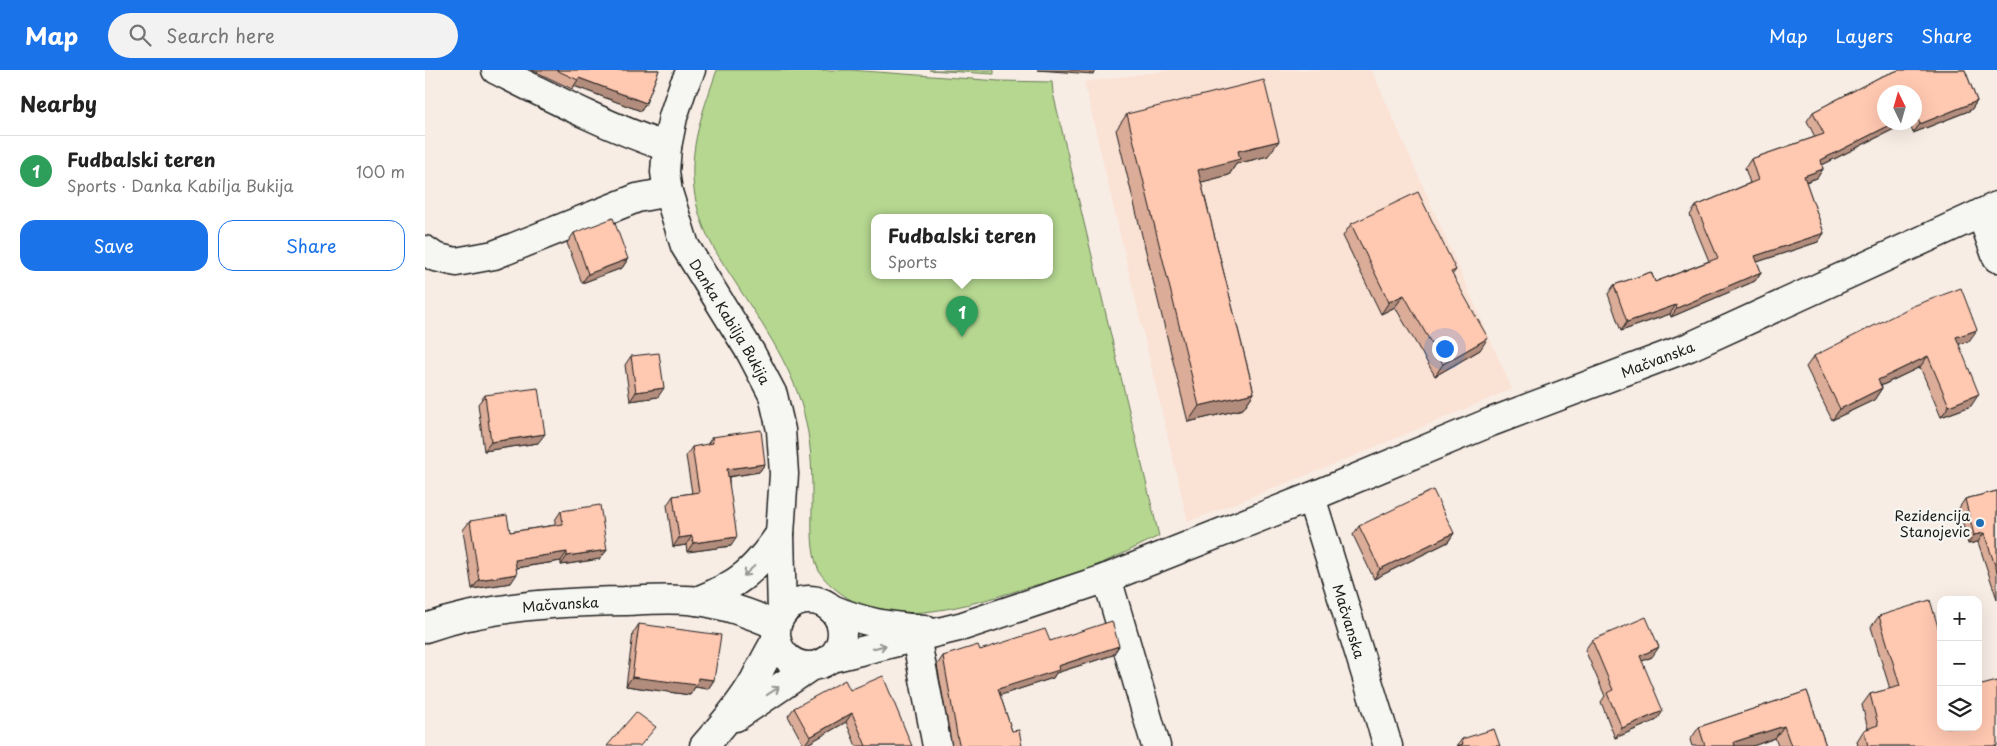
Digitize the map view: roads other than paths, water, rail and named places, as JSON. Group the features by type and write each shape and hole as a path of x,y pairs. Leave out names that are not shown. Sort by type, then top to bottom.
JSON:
{"street":[{"path":"497,70 575,110 634,136 667,147"},
{"name":"Danka Kabilja Bukija","path":"691,70 673,117 667,147 665,172 669,192 685,246 751,353 773,395 781,430 784,500"},
{"path":"425,250 435,257 456,262 494,255 637,198 669,192"},
{"path":"1989,210 1997,258"},
{"name":"Mačvanska","path":"821,663 947,630 1107,578 1311,497 1491,422 1689,347 1989,210"},
{"name":"Mačvanska","path":"1311,497 1388,746"},
{"path":"784,500 780,534 778,626 782,653 792,662 821,663"},
{"path":"711,738 821,663 840,647 843,633 840,620 805,586 796,569 784,500"},
{"path":"697,601 725,590 749,573 780,534"},
{"path":"1107,578 1156,746"},
{"path":"711,738 753,681 778,626 793,604 806,600 826,605 860,620 879,624 947,630"},
{"name":"Mačvanska","path":"425,628 454,618 493,610 585,601 697,601"},
{"path":"697,601 750,613 778,626"},
{"path":"916,637 937,746"}],"place":[{"name":"Fudbalski teren","path":"962,337"},
{"name":"Rezidencija Stanojevic","path":"1980,523"}]}
